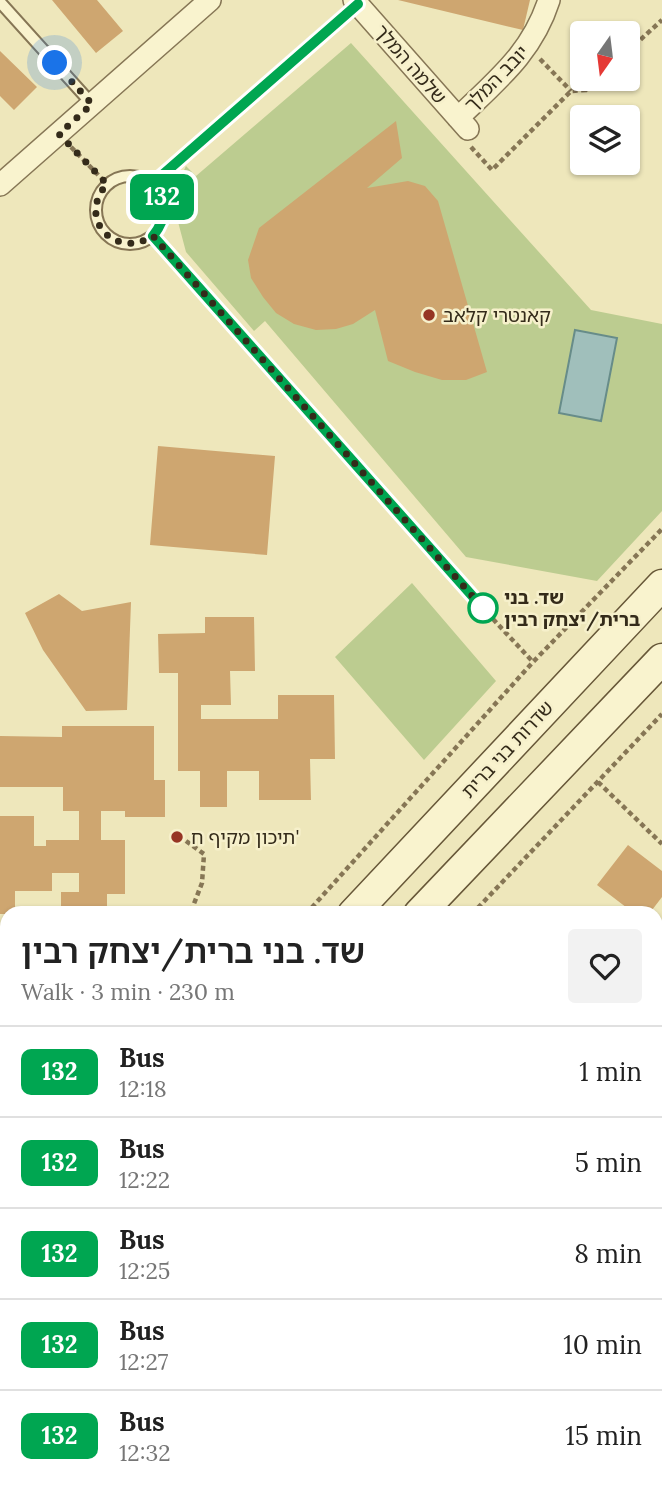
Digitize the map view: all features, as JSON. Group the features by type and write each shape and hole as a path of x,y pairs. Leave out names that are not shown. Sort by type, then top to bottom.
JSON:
{"main road":[{"name":"שדרות בני ברית","path":"361,906 662,585"},
{"path":"427,906 662,659"}],"street":[{"path":"0,185 210,0"},
{"name":"יובב המלך","path":"463,123 528,47 542,23 549,0"},
{"name":"שלמה המלך","path":"356,2 463,123"}],"lane":[{"path":"0,2 92,104"},
{"path":"152,184 356,2"},
{"path":"134,176 152,184 160,192 164,203 164,215 153,236 135,244 115,241 107,236 97,219 96,209 101,191 107,184 115,179 134,176"},
{"path":"153,236 483,608"}],"path":[{"path":"640,40 662,20"},
{"path":"528,47 570,90"},
{"path":"463,123 461,135 492,170 571,91"},
{"path":"59,134 107,184"},
{"path":"313,906 533,662 662,529"},
{"path":"483,608 533,662"},
{"path":"480,906 662,714"},
{"path":"598,782 662,844"},
{"path":"186,841 204,854 202,883 193,906"}],"green space":[{"name":"קאנטרי קלאב","path":"351,43 591,310 662,324 662,511 597,581 466,557 265,321 254,331 186,252 177,218 178,183 186,166 196,176"},
{"path":"412,583 496,681 424,760 335,657"}],"water":[{"path":"575,330 617,338 601,421 559,413"}],"building":[{"path":"52,0 97,0 123,31 96,53"},
{"path":"398,0 530,0 523,30"},
{"path":"0,51 37,87 14,110 0,96"},
{"path":"396,121 402,158 367,188 408,181 425,186 438,201 487,372 466,380 442,380 388,361 375,310 353,324 336,329 316,330 294,324 276,313 251,278 248,260 259,228"},
{"path":"158,446 275,456 267,555 150,545"},
{"path":"59,594 82,611 131,602 127,710 86,711 43,650 25,613"},
{"path":"205,617 254,617 255,671 230,671 231,705 201,705 201,719 278,719 278,695 334,695 335,759 310,759 311,800 259,800 259,771 227,771 227,807 200,807 200,771 178,771 178,673 159,673 158,634 205,633"},
{"path":"62,726 154,726 154,780 165,780 165,817 125,817 125,811 101,811 101,840 125,840 125,894 107,894 107,906 61,906 61,892 79,892 79,873 52,873 52,891 15,891 15,906 0,906 0,816 34,816 34,846 46,846 46,840 79,840 79,811 63,811 63,787 0,787 0,736 62,737"},
{"path":"628,845 662,871 662,897 655,906 625,906 597,885"}],"bus line":[{"name":"132","path":"358,4 152,184 160,192 164,203 164,215 153,236 483,608"}],"place":[{"name":"קאנטרי קלאב","path":"429,315"},
{"name":"שד. בני ברית/יצחק רבין","path":"483,608"},
{"name":"תיכון מקיף ח'","path":"177,837"}],"route":[{"path":"55,63 92,104 59,134 107,184 97,200 100,228 107,236 125,244 135,244 153,236 483,608"}]}
